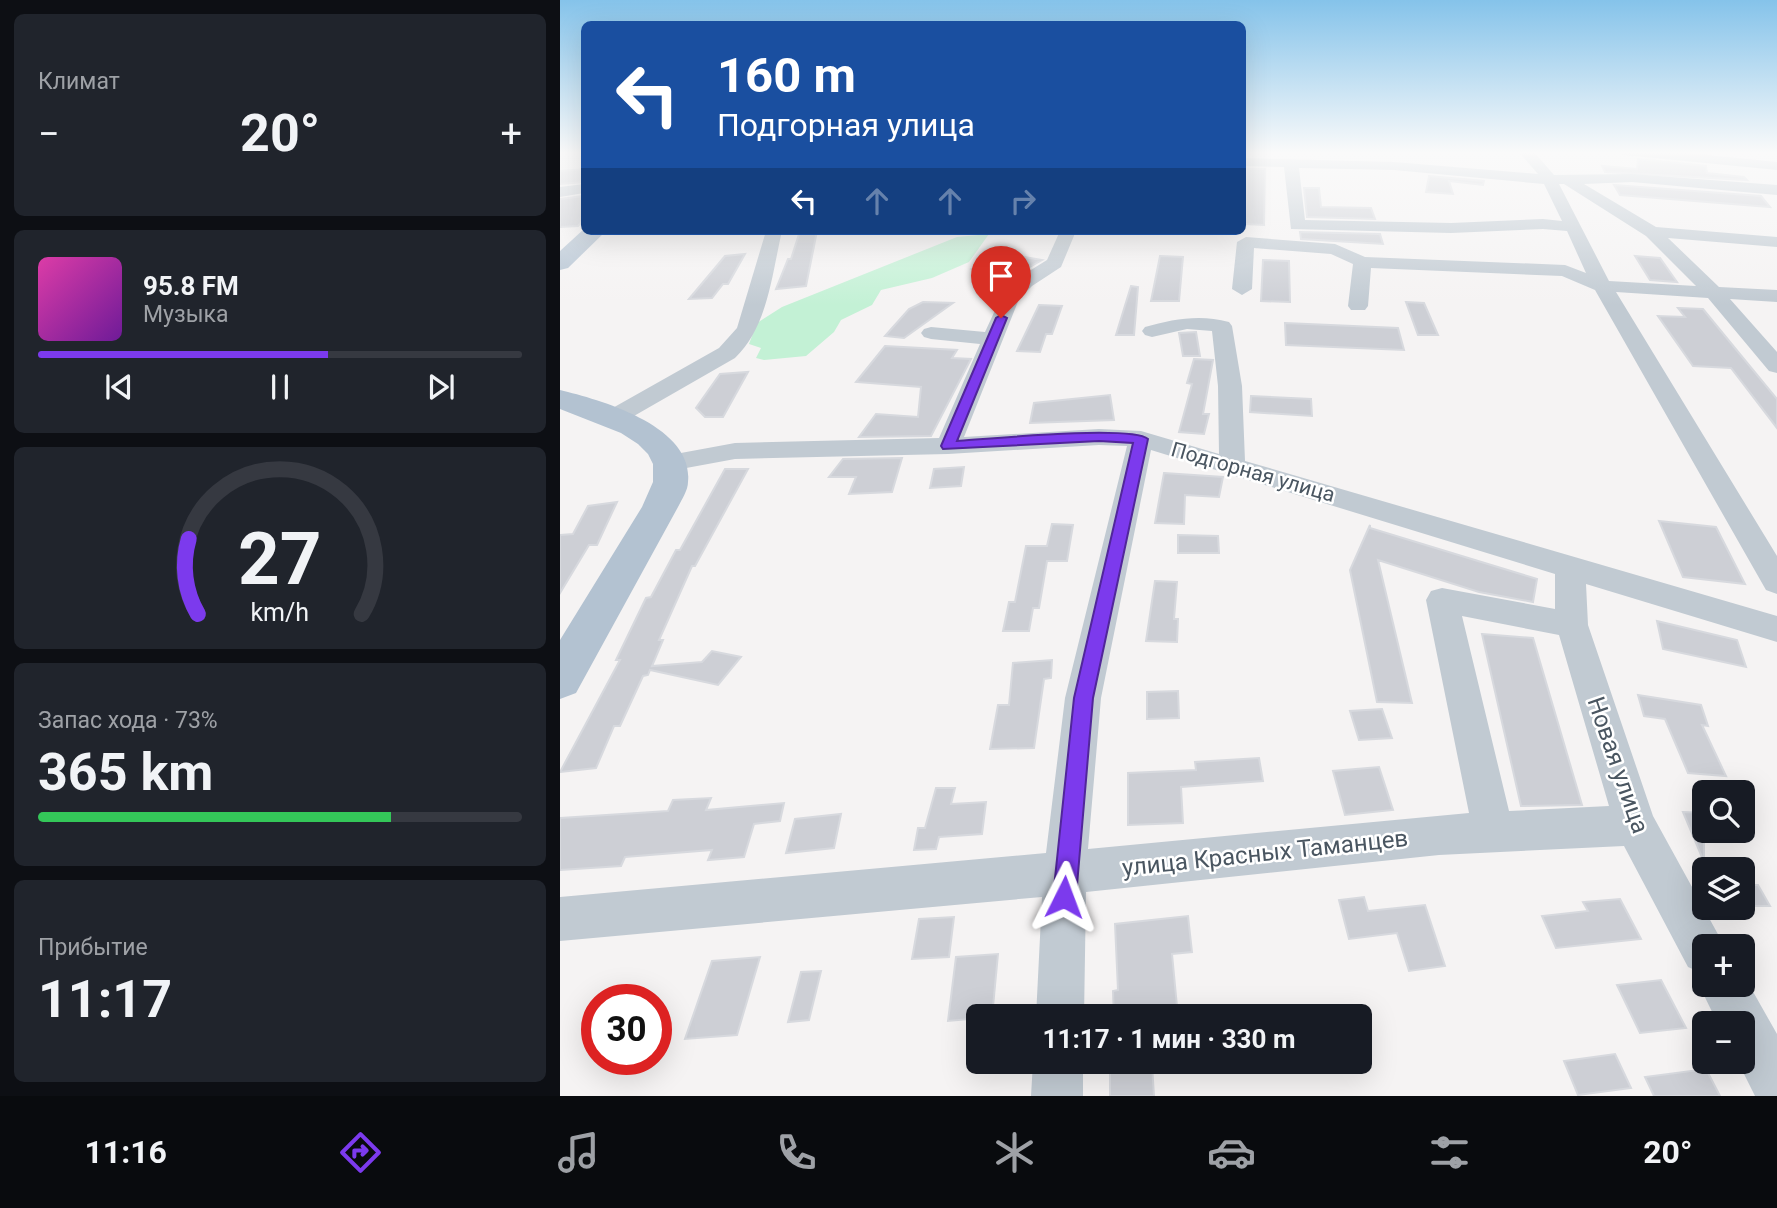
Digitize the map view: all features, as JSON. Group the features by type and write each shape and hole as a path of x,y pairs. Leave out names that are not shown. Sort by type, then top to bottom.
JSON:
{"main road":[{"path":"560,262 591,235"},
{"path":"560,398 637,429 661,443 670,463 671,482 660,507 560,680"}],"street":[{"path":"1295,202 1297,225 1451,228 1543,224 1572,227"},
{"path":"1565,202 1572,227 1602,286 1777,582"},
{"path":"1598,202 1651,232 1714,293 1777,366"},
{"path":"1651,232 1777,242"},
{"path":"611,419 727,354 739,342 747,328 773,235"},
{"path":"948,446 1010,297 1025,282 1055,263 1066,235"},
{"path":"1242,289 1246,242 1335,249 1362,262 1565,271 1602,286 1777,296"},
{"path":"1358,306 1362,262"},
{"path":"1153,331 1187,323 1222,326 1230,386 1232,466"},
{"path":"931,333 993,339"},
{"name":"Подгорная улица","path":"670,463 736,451 948,446 1099,437 1141,439 1777,629"},
{"path":"1060,1004 1065,873 1083,698 1141,439"},
{"name":"Новая улица","path":"1570,566 1572,625 1635,825 1695,934"},
{"path":"1493,832 1442,600 1572,625"},
{"name":"улица Красных Таманцев","path":"560,919 1065,873 1439,835 1635,825"},
{"path":"1730,997 1777,1084"},
{"path":"1057,1096 1058,1074"}],"green space":[{"path":"988,235 969,262 932,278 881,290 872,305 841,320 834,332 806,356 764,360 756,358 761,348 749,344 757,323 782,307 957,237"}],"building":[{"path":"560,202 581,202 581,222 578,226 560,227"},
{"path":"1246,202 1264,202 1264,225 1246,224"},
{"path":"1305,202 1320,202 1321,207 1371,208 1375,219 1307,217"},
{"path":"1709,202 1766,202 1770,207"},
{"path":"1300,232 1380,234 1383,244 1301,239"},
{"path":"799,235 816,235 806,286 776,289 788,259 791,259"},
{"path":"745,254 728,284 723,284 712,298 689,299 725,256"},
{"path":"1007,254 1042,260 1003,282 972,269"},
{"path":"1160,256 1183,257 1179,301 1151,301"},
{"path":"1635,256 1660,258 1677,282 1650,280"},
{"path":"1263,260 1289,261 1290,302 1261,301"},
{"path":"1131,286 1138,287 1134,335 1116,335"},
{"path":"923,302 953,303 904,338 885,336 909,309"},
{"path":"1406,302 1424,303 1438,335 1418,335"},
{"path":"1039,305 1062,306 1052,334 1046,334 1040,352 1017,351"},
{"path":"1678,308 1703,309 1777,399 1777,428 1731,368 1693,366 1658,316 1685,317"},
{"path":"1285,323 1398,328 1404,350 1286,345"},
{"path":"1196,332 1200,356 1183,356 1179,333"},
{"path":"885,346 957,350 952,358 971,359 931,436 859,437 876,414 918,417 921,387 856,382"},
{"path":"1194,359 1213,360 1203,414 1209,414 1204,434 1179,432 1192,384 1187,383"},
{"path":"748,372 723,417 705,417 696,408 720,374"},
{"path":"1110,395 1114,420 1030,423 1034,403"},
{"path":"1251,396 1311,399 1312,416 1250,412"},
{"path":"902,458 892,492 849,494 856,477 829,477 843,459"},
{"path":"964,467 961,486 930,488 934,469"},
{"path":"725,469 748,469 695,566 692,566 659,640 663,640 652,666 702,662 712,651 741,657 718,685 650,670 648,675 643,676 620,726 614,726 596,768 560,772 620,660 616,660 646,598 651,597 676,550 680,550"},
{"path":"1164,473 1223,477 1219,497 1185,495 1184,524 1155,523"},
{"path":"617,502 597,545 589,545 560,593 560,535 573,534 588,506"},
{"path":"1659,521 1716,527 1745,584 1683,577"},
{"path":"1052,524 1073,525 1067,561 1047,561 1039,608 1033,608 1029,631 1003,631 1009,602 1015,602 1026,546 1047,546"},
{"path":"1370,525 1370,528 1537,579 1533,602 1479,592 1378,560 1412,703 1377,702 1350,570"},
{"path":"1178,535 1218,536 1219,553 1178,553"},
{"path":"1155,581 1177,582 1174,619 1178,619 1177,642 1146,641"},
{"path":"1657,621 1737,640 1746,667 1663,649"},
{"path":"1482,634 1533,638 1582,805 1521,806"},
{"path":"1052,660 1051,678 1044,679 1034,748 990,749 998,705 1009,705 1013,663"},
{"path":"1178,691 1179,718 1147,719 1147,692"},
{"path":"1638,695 1701,705 1708,726 1702,725 1726,776 1688,773 1665,719 1644,716"},
{"path":"1382,709 1392,738 1359,740 1350,711"},
{"path":"1259,758 1263,781 1181,787 1183,823 1128,825 1128,773 1196,770 1195,762"},
{"path":"1379,767 1393,810 1345,815 1333,771"},
{"path":"936,788 955,788 951,804 986,802 982,834 939,837 936,849 914,850 918,828 925,828"},
{"path":"711,798 706,810 784,803 780,821 754,824 744,857 708,860 712,850 625,857 621,866 560,870 560,818 668,811 673,800"},
{"path":"1683,812 1692,812 1692,833"},
{"path":"841,814 834,848 786,853 795,819"},
{"path":"1696,843 1704,843 1702,857"},
{"path":"1755,885 1758,885 1770,906 1755,906"},
{"path":"1364,897 1368,911 1425,905 1445,966 1409,971 1397,933 1349,939 1339,900"},
{"path":"1620,899 1641,939 1556,948 1542,916 1588,911 1583,902"},
{"path":"1188,916 1192,952 1172,954 1177,1004 1114,1004 1113,991 1118,990 1115,924"},
{"path":"954,917 949,957 912,959 919,919"},
{"path":"998,954 993,1004 966,1004 966,1019 948,1021 956,957"},
{"path":"760,957 737,1035 685,1039 712,961"},
{"path":"821,971 809,1020 788,1022 801,972"},
{"path":"1661,980 1686,1028 1640,1033 1617,985"},
{"path":"1615,1054 1631,1088 1578,1095 1564,1061"},
{"path":"1692,1071 1692,1074 1709,1074 1720,1096 1654,1096 1645,1077"},
{"path":"1110,1074 1153,1074 1154,1096 1110,1096"}],"route":[{"path":"1001,318 948,446 1099,437 1141,439 1083,698 1064,897"}]}
